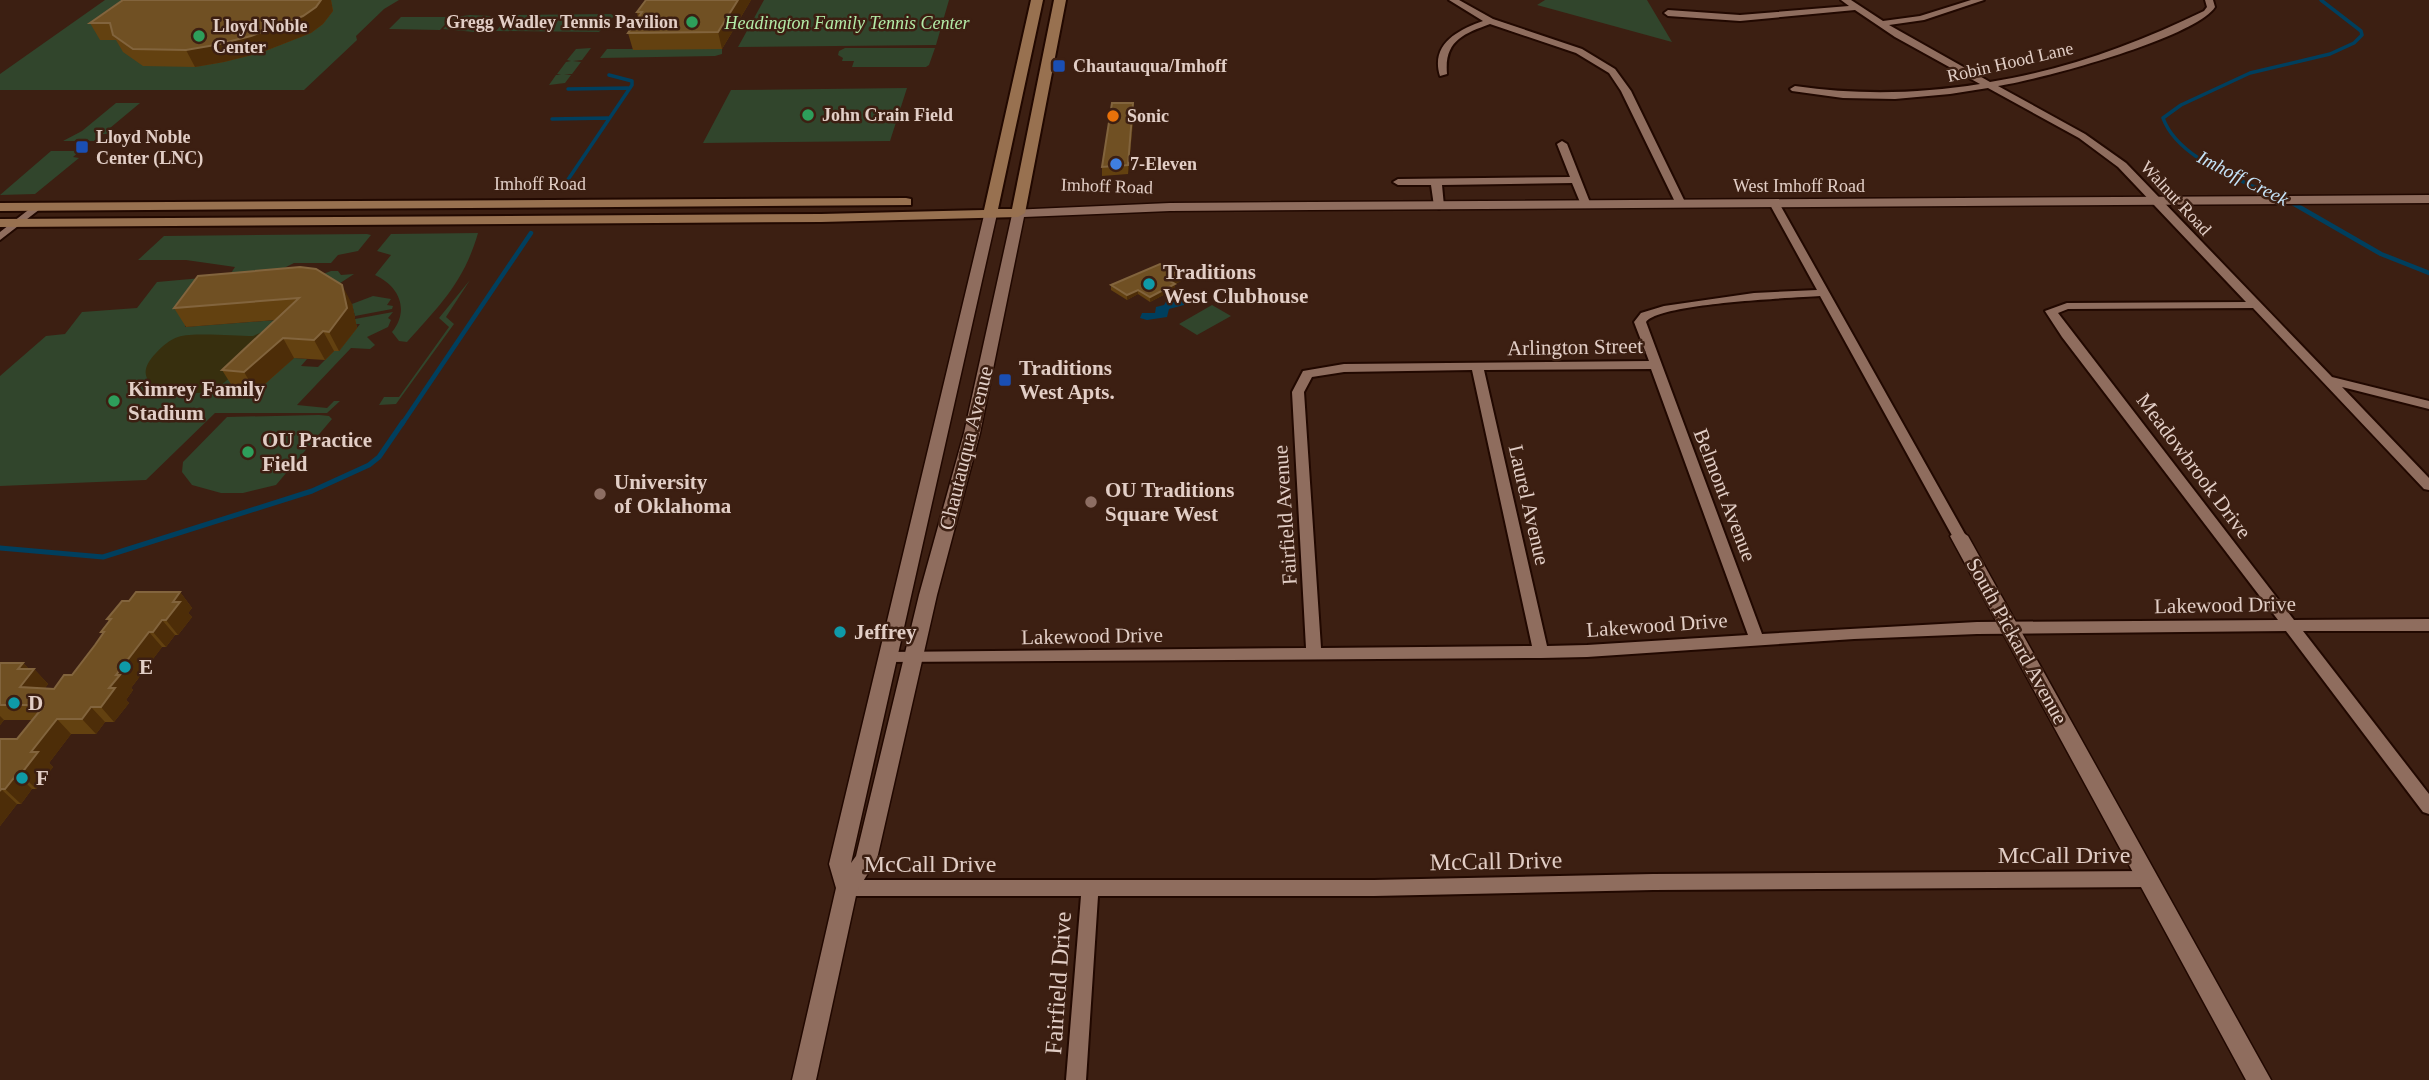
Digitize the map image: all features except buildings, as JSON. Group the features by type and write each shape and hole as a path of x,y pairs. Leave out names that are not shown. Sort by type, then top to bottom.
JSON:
{"main road":[{"name":"Chautauqua Avenue","path":"992,208 1037,0"},
{"name":"Chautauqua Avenue","path":"1018,209 1060,0"},
{"name":"Imhoff Road","path":"0,207 1018,209"},
{"name":"Imhoff Road","path":"0,223 794,218 992,208"}],"street":[{"path":"1452,0 1490,21 1579,51 1612,71 1626,90 1682,204"},
{"path":"1880,24 1921,18 1980,0"},
{"name":"Robin Hood Lane","path":"1795,89 1825,96 1910,96 1989,85 2125,49 2207,13 2211,7 2209,0"},
{"path":"1668,13 1740,18 1850,4"},
{"name":"Walnut Road","path":"1850,4 1880,24 2082,136 2107,153 2429,486"},
{"path":"1443,74 1441,57 1448,44 1490,21"},
{"path":"1562,144 1586,205"},
{"path":"1398,182 1577,180"},
{"path":"1436,181 1439,206"},
{"name":"West Imhoff Road","path":"1170,208 2429,199"},
{"name":"South Pickard Avenue","path":"1774,203 2259,1080"},
{"path":"0,237 36,207"},
{"name":"Chautauqua Avenue","path":"847,888 840,864 992,208"},
{"name":"Imhoff Road","path":"1018,209 1170,208"},
{"name":"Chautauqua Avenue","path":"804,1080 847,888 866,859 972,433 1018,209"},
{"name":"Arlington Street","path":"1307,374 1330,369 1654,365 1640,327 1642,318 1655,310 1754,296 1822,293"},
{"name":"Meadowbrook Drive","path":"2255,306 2067,306 2051,311 2429,807"},
{"name":"Belmont Avenue","path":"1654,365 1758,639"},
{"name":"Laurel Avenue","path":"1477,367 1541,652"},
{"name":"Fairfield Avenue","path":"1307,374 1298,392 1314,655"},
{"path":"2328,380 2429,405"},
{"name":"Lakewood Drive","path":"888,659 1541,652 1653,648 1854,633 2010,628 2429,625"},
{"name":"McCall Drive","path":"847,888 1090,890 2147,879"},
{"name":"Fairfield Drive","path":"1076,1080 1090,890"}],"green space":[{"path":"105,0 399,0 384,9 356,36 357,40 304,90 0,90 0,74"},
{"name":"Headington Family Tennis Center","path":"764,0 949,0 936,45 738,47"},
{"path":"1545,0 1647,0 1672,42 1537,5"},
{"path":"513,15 614,16 599,32 496,31"},
{"path":"491,16 474,32 443,29 455,17"},
{"path":"401,17 452,17 440,30 389,29"},
{"path":"591,48 582,60 573,61 581,62 572,74 564,74 571,75 565,83 549,85 556,75 561,75 557,74 566,62 571,61 567,60 576,49"},
{"path":"845,48 935,48 926,67 852,67 854,61 842,61 843,58 838,55 839,51"},
{"path":"607,49 722,49 722,54 600,58"},
{"name":"John Crain Field","path":"907,88 890,141 703,143 731,90"},
{"path":"116,103 140,103 110,128 110,134 102,134 94,141 63,141 82,131"},
{"path":"51,151 80,151 73,157 79,158 35,194 0,195"},
{"path":"478,233 466,265 450,292 407,342 399,341 392,332 400,315 399,299 390,285 375,275 391,255 377,251 391,234"},
{"path":"371,235 358,251 338,255 331,263 294,263 282,269 231,273 235,267 186,260 138,260 164,236"},
{"name":"Kimrey Family Stadium","path":"338,271 341,275 354,274 328,291 185,325 277,320 235,388 256,391 294,358 307,359 301,366 318,367 334,351 339,351 360,324 354,324 355,319 393,312 388,318 391,320 388,327 367,337 375,345 370,349 351,348 297,405 327,408 334,401 340,401 327,413 215,413 146,480 0,486 0,376 46,336 65,334 82,312 137,308 157,282 213,277 315,277"},
{"path":"470,280 446,317 454,324 396,404 379,405 384,397 399,397 449,327 439,318"},
{"path":"373,296 391,299 387,305 393,306 392,309 355,316 352,304"},
{"path":"1212,305 1231,316 1197,335 1179,324"},
{"name":"OU Practice Field","path":"319,415 332,419 276,485 243,493 221,493 192,485 182,472 183,462 227,417"}],"sand":[{"path":"262,332 274,332 227,380 210,391 166,391 154,385 147,377 147,367 156,353 175,338 193,335 253,336"}],"water":[{"path":"1183,292 1201,295 1197,299 1185,299 1184,305 1169,309 1167,317 1147,320 1140,318 1142,313 1155,313 1156,307 1164,305 1167,300 1178,297"}],"waterway":[{"name":"Imhoff Creek","path":"2259,189 2190,152 2170,131 2163,118 2181,105 2250,73 2330,54 2354,43 2362,35 2361,31 2321,0"},
{"path":"563,187 632,85 632,81 609,75"},
{"path":"568,89 628,88"},
{"path":"552,119 608,118"},
{"name":"Imhoff Creek","path":"2255,187 2280,198"},
{"name":"Imhoff Creek","path":"2289,201 2381,254 2429,273"},
{"path":"402,424 531,233"},
{"path":"0,548 103,557 312,491 369,465 379,457 403,422"}],"place":[{"name":"Gregg Wadley Tennis Pavilion","path":"692,22"},
{"name":"Lloyd Noble Center","path":"199,36"},
{"name":"Chautauqua/Imhoff","path":"1059,66"},
{"name":"John Crain Field","path":"808,115"},
{"name":"Sonic","path":"1113,116"},
{"name":"Lloyd Noble Center (LNC)","path":"82,147"},
{"name":"7-Eleven","path":"1116,164"},
{"name":"Traditions West Clubhouse","path":"1149,284"},
{"name":"Traditions West Apts.","path":"1005,380"},
{"name":"Kimrey Family Stadium","path":"114,401"},
{"name":"OU Practice Field","path":"248,452"},
{"name":"University of Oklahoma","path":"600,494"},
{"name":"OU Traditions Square West","path":"1091,502"},
{"name":"Jeffrey","path":"840,632"},
{"name":"E","path":"125,667"},
{"name":"D","path":"14,703"},
{"name":"F","path":"22,778"}]}
